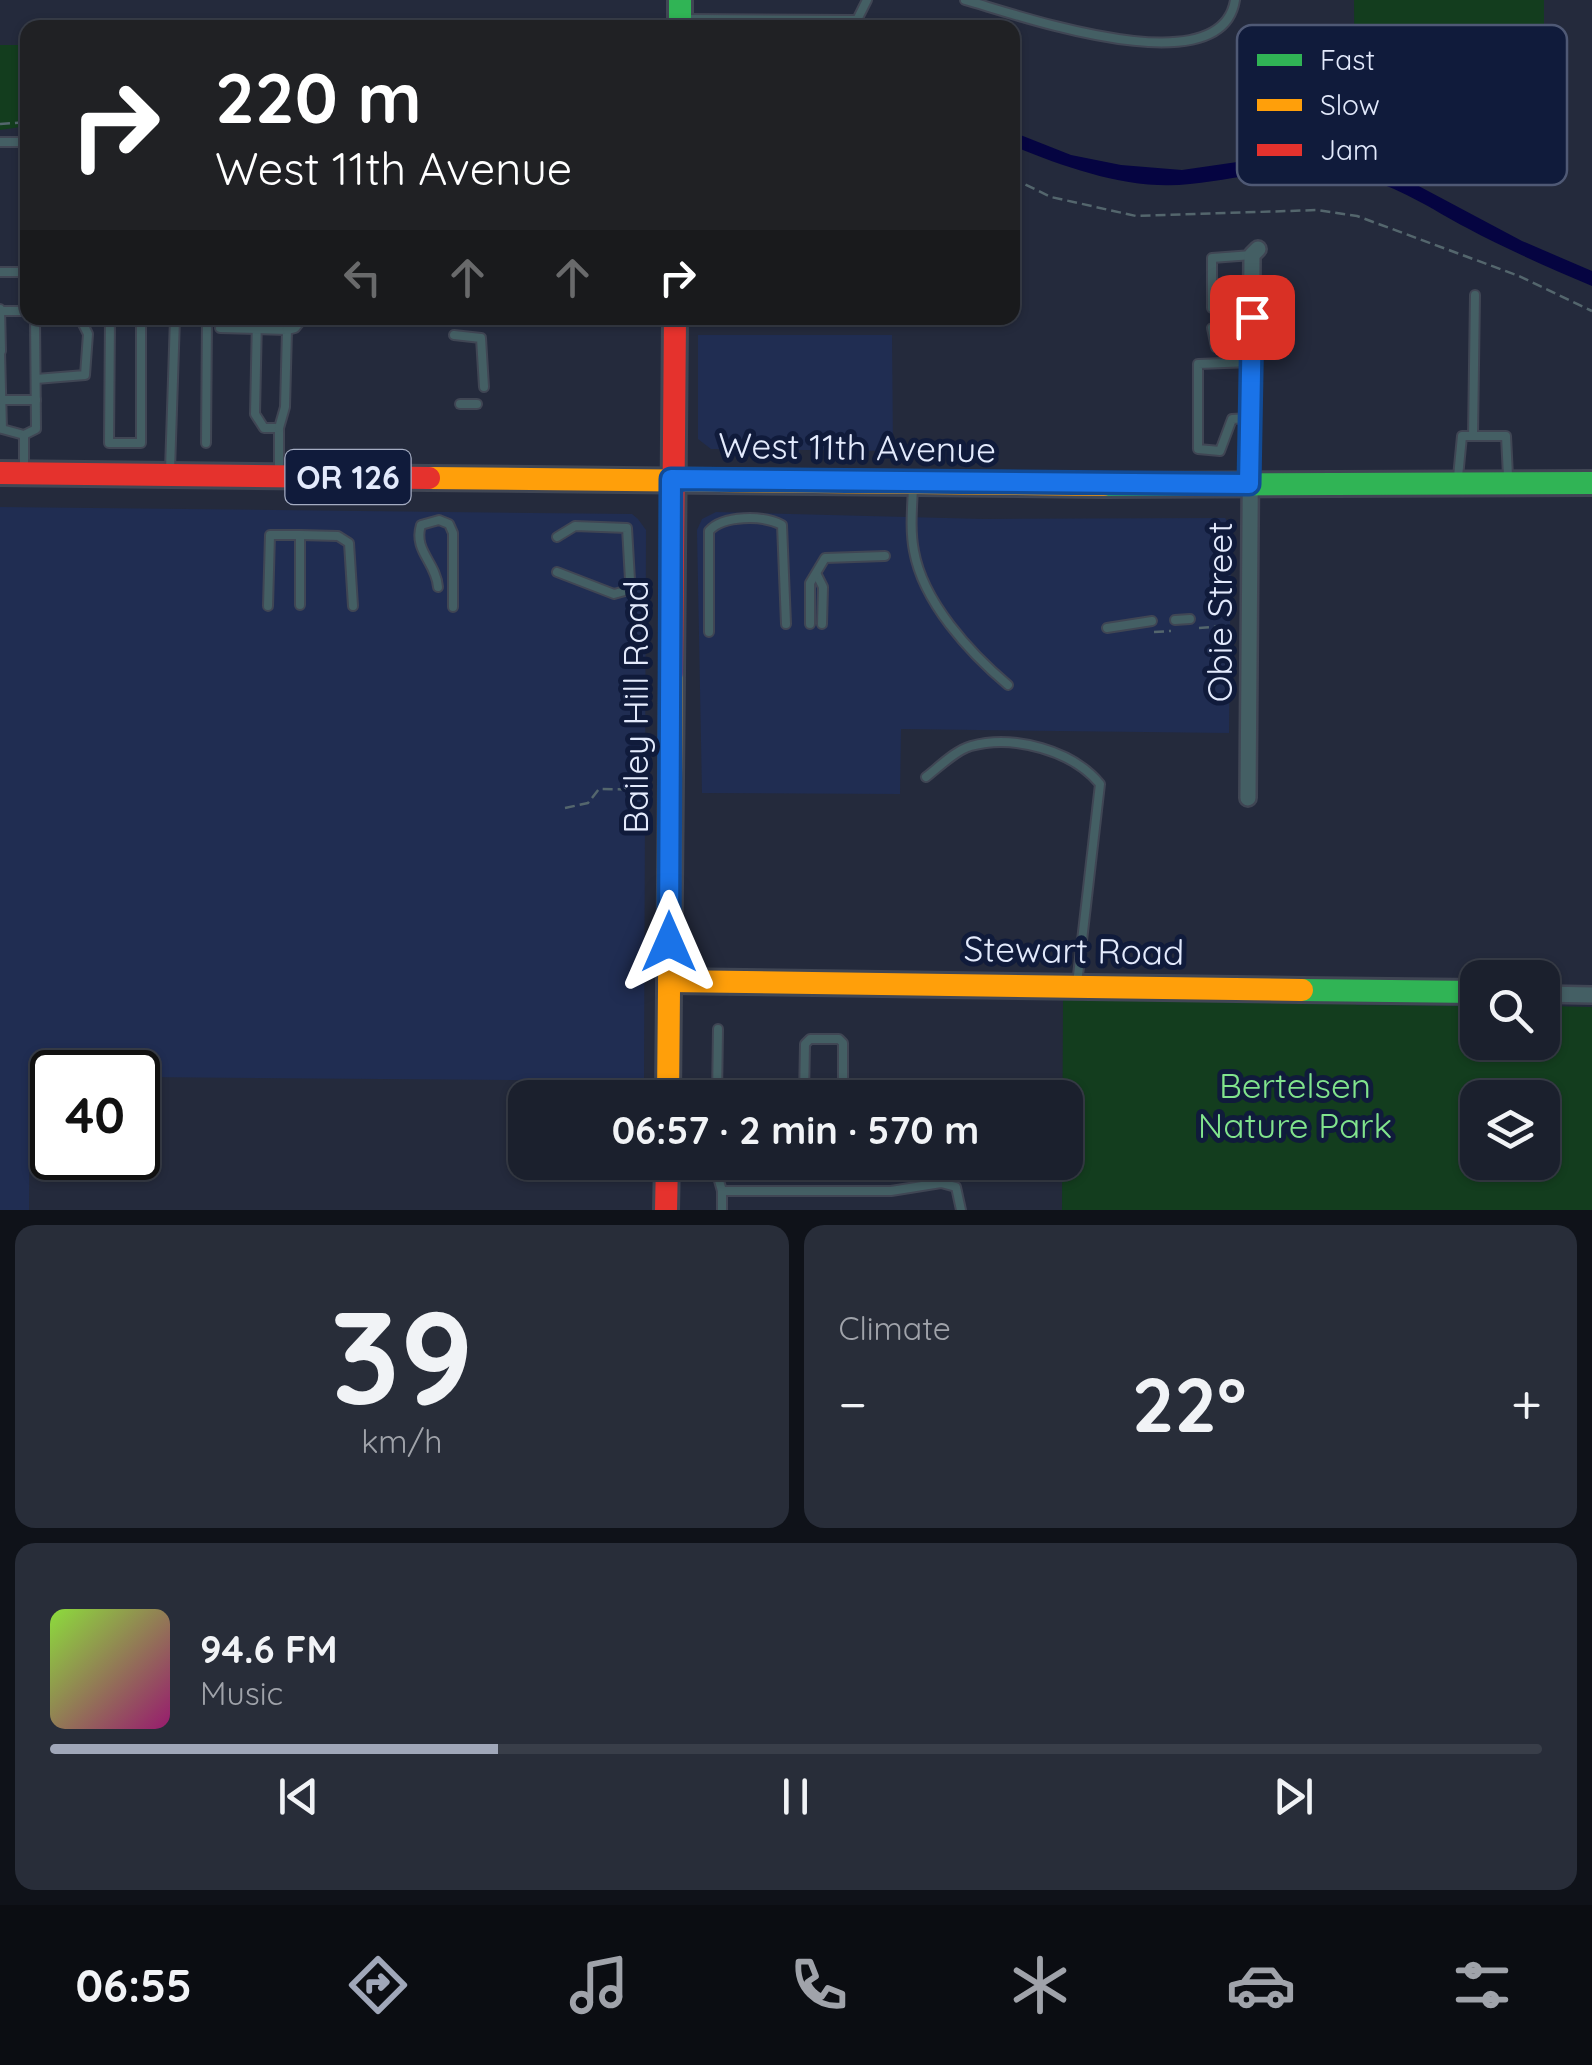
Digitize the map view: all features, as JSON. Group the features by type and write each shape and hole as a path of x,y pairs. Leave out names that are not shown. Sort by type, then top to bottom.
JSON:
{"main road":[{"name":"Bailey Hill Road","path":"668,1080 675,325"},
{"name":"West 11th Avenue","path":"12,473 913,484 1592,483"},
{"name":"Stewart Road","path":"669,980 1460,992"},
{"path":"666,1210 667,1180"}],"street":[{"name":"Obie Street","path":"1248,798 1249,484 1255,252"},
{"path":"1560,994 1592,995"}],"lane":[{"path":"680,16 857,20 868,0"},
{"path":"965,0 1100,38 1133,42 1207,36 1223,25 1235,0"},
{"path":"1212,308 1213,256 1255,252"},
{"path":"1474,436 1475,295"},
{"path":"0,310 2,429 24,436"},
{"path":"12,473 24,436 36,429 36,325"},
{"path":"36,379 85,375 88,334 84,325"},
{"path":"110,325 109,443 141,444 141,325"},
{"path":"169,475 174,432 175,325"},
{"path":"206,443 208,325"},
{"path":"257,325 255,414 264,428 279,428"},
{"path":"220,328 287,330 297,325"},
{"path":"1212,328 1216,347 1252,355"},
{"path":"280,476 279,428 284,407 287,330"},
{"path":"454,336 481,338 484,387"},
{"path":"1252,355 1197,366 1198,449 1220,451 1232,419 1252,418"},
{"path":"2,400 36,400"},
{"path":"460,404 477,404"},
{"path":"1458,482 1462,436 1506,436 1508,481"},
{"path":"913,484 914,552 925,586 978,659 1008,685"},
{"path":"438,587 436,570 420,550 418,537 421,525 439,520 449,524 453,533 453,606"},
{"path":"709,632 710,531 727,520 768,520 782,525 786,624"},
{"path":"557,537 575,526 627,528 630,580 625,591 614,594 557,572"},
{"path":"268,606 270,535 338,536 349,543 353,606"},
{"path":"300,535 300,606"},
{"path":"810,624 810,583 820,562 830,556 885,556"},
{"path":"817,575 823,587 822,624"},
{"path":"1175,620 1191,624"},
{"path":"1107,628 1152,621"},
{"path":"926,777 968,746 1003,743 1047,750 1084,764 1100,784 1077,984"},
{"path":"717,1080 718,1028"},
{"path":"804,1080 805,1044 810,1039 840,1039 843,1080"},
{"path":"720,1180 722,1210"},
{"path":"722,1191 891,1191 941,1183 956,1187 961,1210"}],"path":[{"path":"1020,182 1051,197 1136,216 1317,210 1357,216 1520,276 1592,311"},
{"path":"1191,624 1222,626"},
{"path":"1142,634 1176,630"},
{"path":"565,808 588,803 599,789 670,790"}],"shaded area":[{"path":"1020,135 1071,155 1121,165 1182,170 1237,162 1237,177 1190,184 1145,184 1077,170 1020,149"},
{"path":"1417,185 1522,241 1592,271 1592,286 1513,251 1386,186"},
{"path":"698,335 892,335 893,451 711,449 698,439"},
{"path":"0,507 632,514 638,519 646,530 644,1080 160,1077 160,1050 30,1050 29,1210 0,1210"},
{"path":"716,512 984,519 1225,518 1231,526 1229,733 901,729 900,794 702,793 697,530 702,519"}],"green space":[{"path":"1354,0 1544,0 1544,25 1354,25"},
{"path":"0,45 20,45 20,127 0,130"},
{"name":"Bertelsen Nature Park","path":"1355,998 1356,1005 1460,1006 1460,1060 1560,1060 1560,1006 1592,1007 1592,1210 1062,1210 1062,1180 1083,1180 1083,1080 1063,1080 1063,1000"}],"traffic: fast":[{"path":"680,0 680,20"},
{"path":"1104,485 1592,483"},
{"path":"1302,990 1460,992"}],"traffic: slow":[{"path":"429,478 1104,485"},
{"path":"668,1080 672,673"},
{"path":"669,981 1302,990"}],"traffic: jam":[{"path":"672,673 675,325"},
{"path":"0,473 429,478"},
{"path":"666,1210 667,1180"}],"route":[{"path":"669,942 671,479 970,485 1249,484 1252,317"}]}
